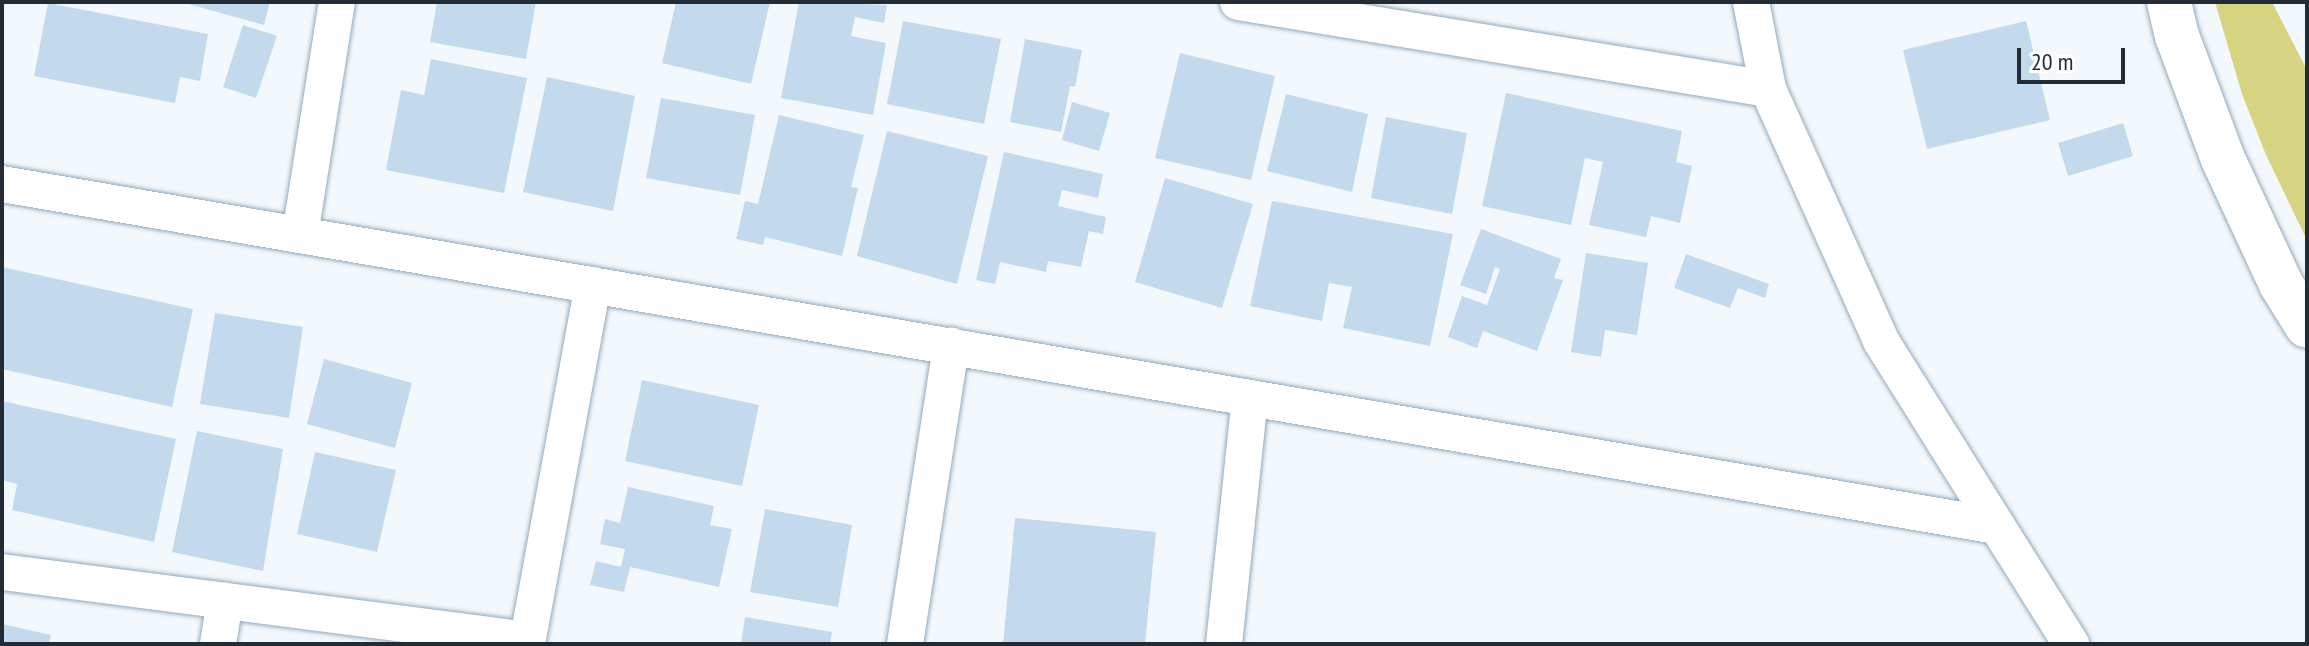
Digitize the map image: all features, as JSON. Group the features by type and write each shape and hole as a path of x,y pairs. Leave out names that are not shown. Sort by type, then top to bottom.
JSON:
{"main road":[{"path":"2169,2 2177,36 2223,159 2281,284 2307,326"}],"street":[{"path":"300,235 337,2"},
{"path":"1238,2 1354,11 1768,89"},
{"path":"1751,2 1768,89 1881,341 2071,644"},
{"path":"2,184 1997,526"},
{"path":"2,572 528,642 593,285"},
{"path":"905,644 951,346"},
{"path":"1224,644 1250,398"},
{"path":"218,644 225,601"}],"shaded area":[{"path":"2215,2 2272,2 2307,70 2307,240 2266,155 2242,94"}],"building":[{"path":"181,2 270,2 264,25"},
{"path":"437,2 536,2 526,59 430,42"},
{"path":"676,2 770,2 751,84 662,63"},
{"path":"799,2 887,5 884,23 855,17 851,36 886,43 873,115 781,98"},
{"path":"48,3 208,34 200,81 180,77 175,103 34,76"},
{"path":"903,21 1001,39 984,124 887,104"},
{"path":"2026,21 2050,120 1927,149 1903,50"},
{"path":"243,25 277,36 256,98 223,87"},
{"path":"1025,39 1082,50 1075,87 1070,86 1061,132 1010,122"},
{"path":"1180,53 1275,76 1251,180 1155,158"},
{"path":"431,59 527,78 504,193 386,170 401,90 424,95"},
{"path":"547,77 635,96 613,211 523,192"},
{"path":"1506,93 1682,131 1676,162 1692,166 1680,223 1651,216 1646,237 1589,225 1603,162 1585,158 1571,225 1482,206"},
{"path":"1286,94 1368,114 1352,192 1267,171"},
{"path":"661,98 755,115 740,195 646,178"},
{"path":"1072,102 1110,113 1099,151 1062,140"},
{"path":"779,115 864,135 851,187 858,188 842,256 765,237 763,245 736,239 745,201 758,204"},
{"path":"1386,117 1467,133 1452,214 1371,198"},
{"path":"2123,123 2133,156 2068,176 2058,143"},
{"path":"887,131 988,156 957,284 857,256"},
{"path":"1004,152 1103,174 1098,198 1062,190 1058,206 1106,217 1103,234 1089,231 1081,267 1048,261 1046,272 1000,262 995,284 976,280"},
{"path":"1165,178 1253,204 1222,308 1135,282"},
{"path":"1272,201 1453,234 1430,346 1343,328 1352,287 1329,283 1322,321 1250,306"},
{"path":"1481,229 1561,259 1554,278 1563,280 1537,351 1483,331 1477,348 1448,337 1462,296 1487,305 1500,269 1495,267 1486,294 1460,285"},
{"path":"1586,253 1648,263 1637,335 1605,330 1601,357 1571,352"},
{"path":"1686,254 1769,284 1765,298 1738,288 1730,308 1674,288"},
{"path":"2,267 193,309 172,407 2,369"},
{"path":"215,313 303,327 289,418 200,404"},
{"path":"324,359 412,383 395,448 307,424"},
{"path":"642,380 759,405 742,486 625,461"},
{"path":"2,401 176,439 154,542 12,510 17,484 2,480"},
{"path":"197,431 283,449 263,571 172,552"},
{"path":"315,452 396,470 377,552 297,534"},
{"path":"628,487 714,506 710,525 732,529 719,587 630,567 624,592 590,585 596,561 621,567 625,549 600,544 605,519 620,523"},
{"path":"765,509 852,525 838,607 750,592"},
{"path":"1015,518 1156,532 1145,644 1003,644"},
{"path":"745,617 832,632 830,644 741,644"},
{"path":"2,624 51,635 49,644 2,644"}]}
